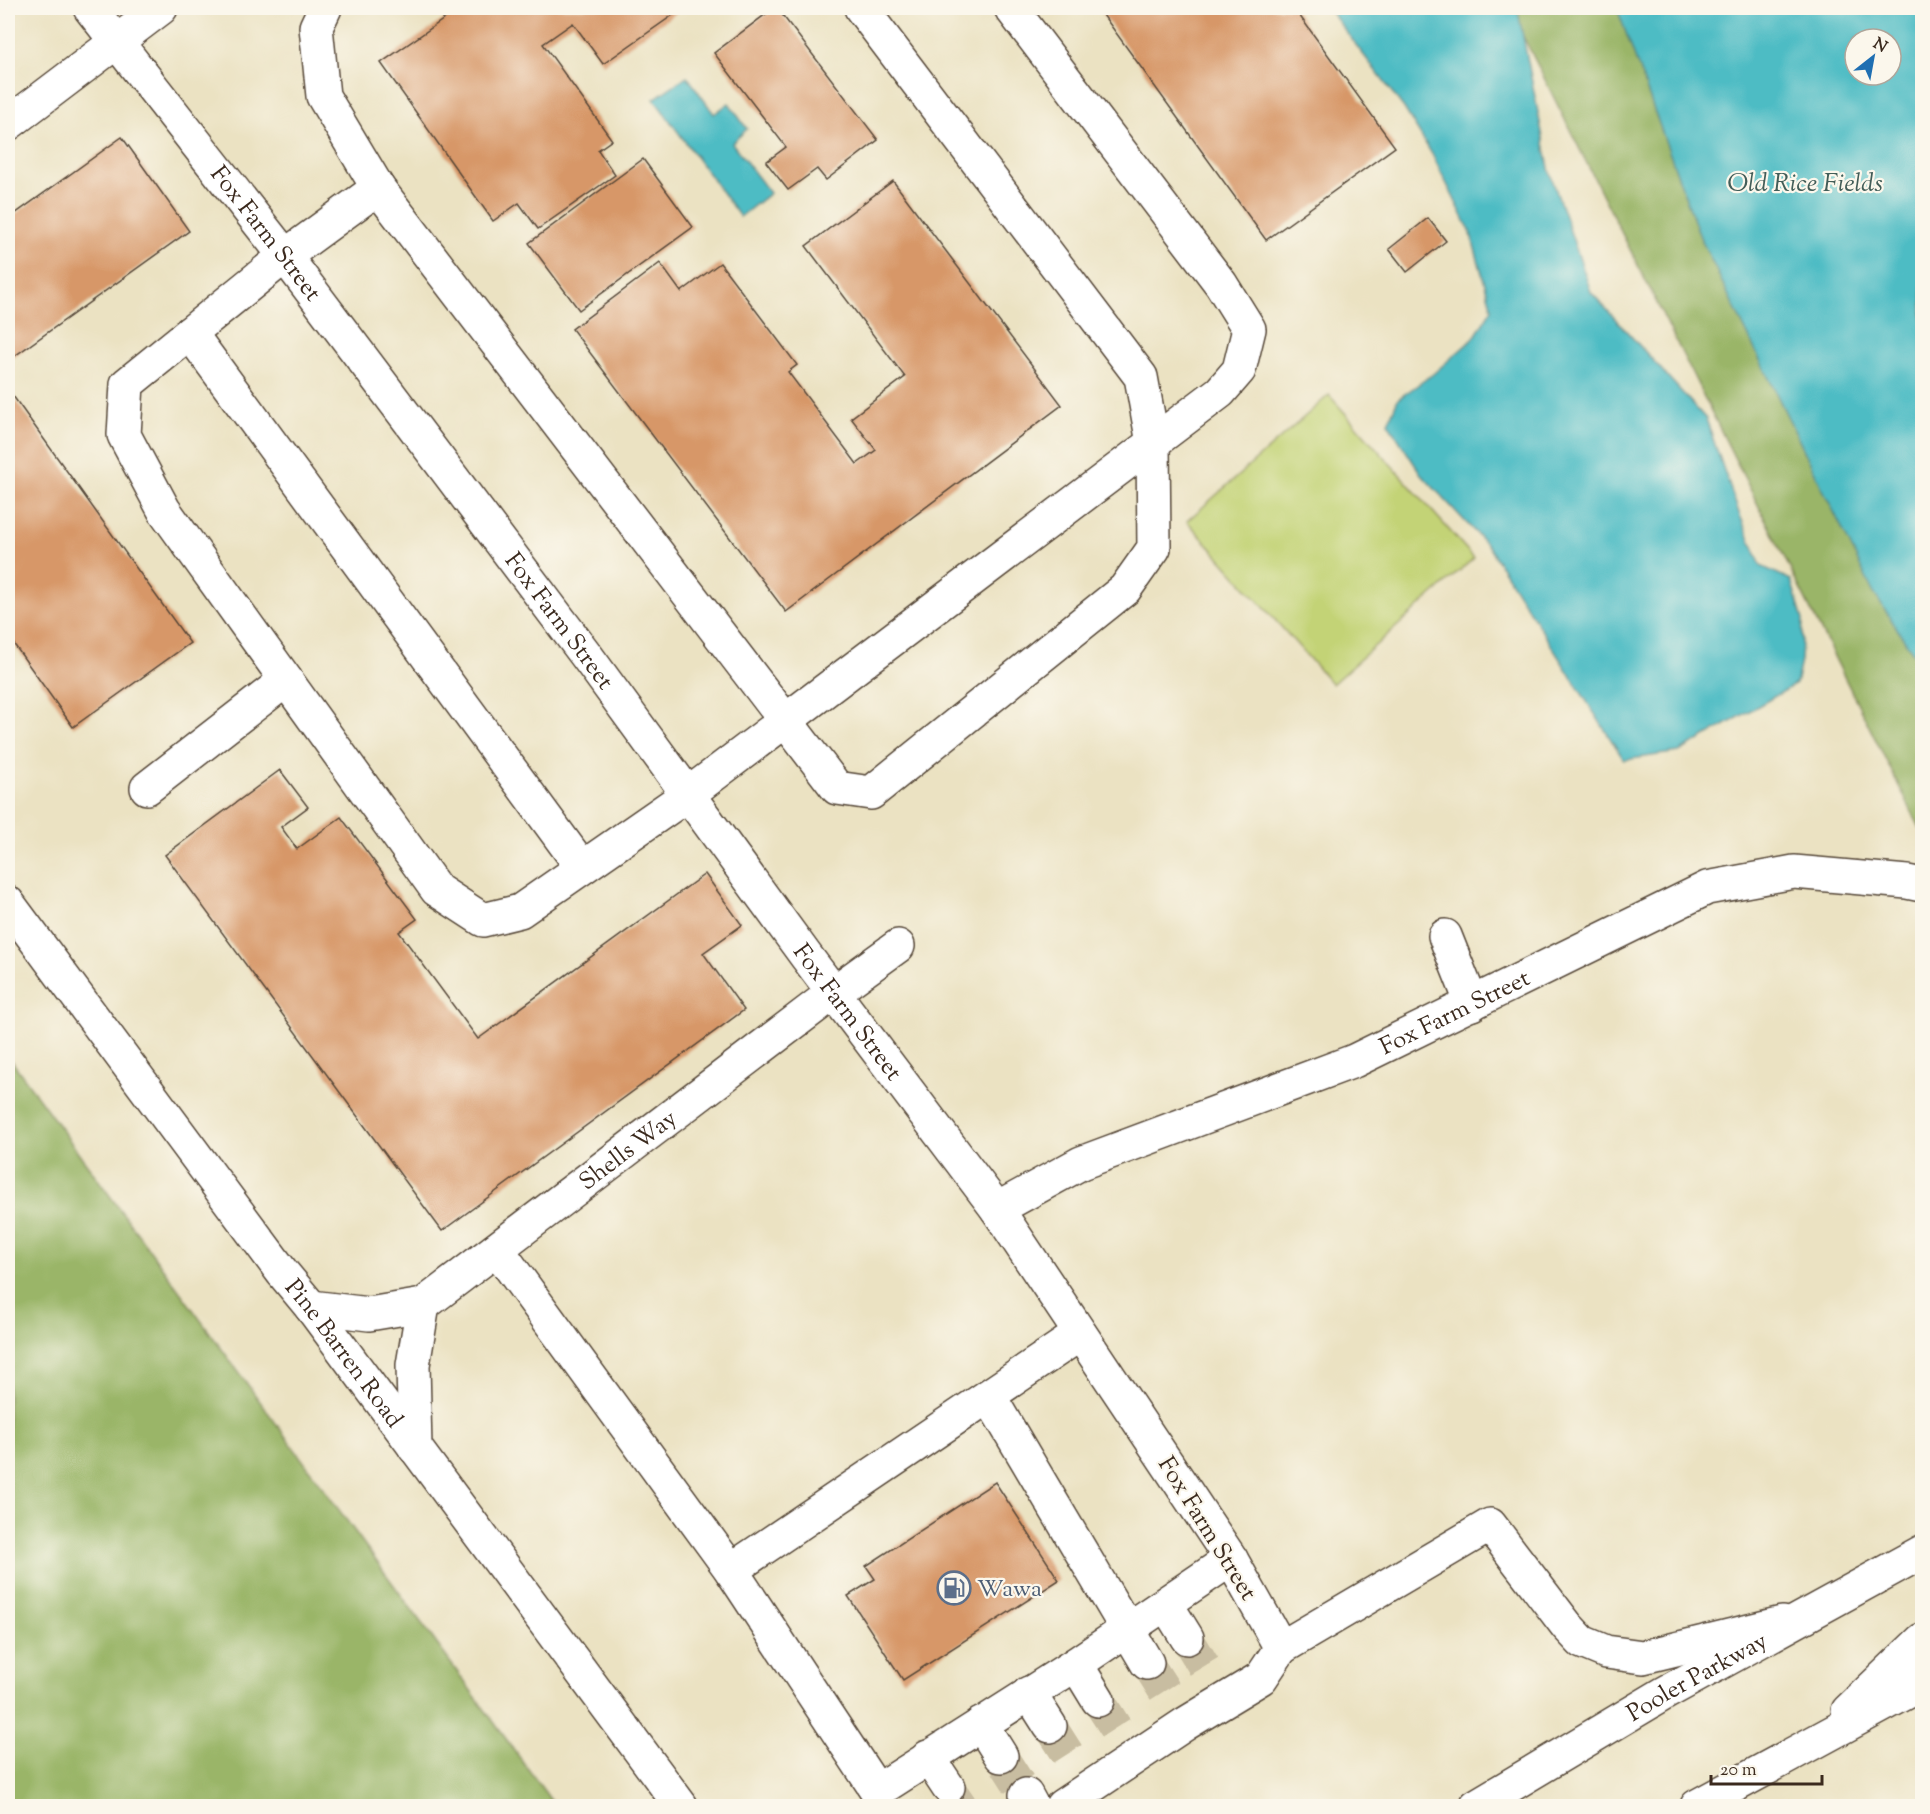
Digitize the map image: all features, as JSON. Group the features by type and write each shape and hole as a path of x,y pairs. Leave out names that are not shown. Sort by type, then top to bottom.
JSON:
{"main road":[{"name":"Fox Farm Street","path":"90,8 285,256 578,646 833,993 997,1209 1232,1559 1281,1648"},
{"path":"8,124 160,8"},
{"path":"325,8 316,27 323,96 378,188 837,788 870,793 1125,589 1154,548 1153,443 1141,377 861,8"},
{"path":"378,188 285,256 127,384 124,435 164,510 438,890 483,920 520,911 687,795 1220,392 1239,370 1249,329 1221,284 1011,8"},
{"path":"190,333 582,867"},
{"path":"147,788 286,680"},
{"name":"Fox Farm Street","path":"997,1209 1082,1163 1354,1061 1707,888 1794,872 1923,885"},
{"name":"Pine Barren Road","path":"8,903 681,1806"},
{"path":"1445,936 1472,1004"},
{"name":"Shells Way","path":"311,1307 369,1314 423,1305 898,946"},
{"path":"497,1249 731,1570 882,1799 928,1757 1076,1664 1232,1559"},
{"path":"415,1448 413,1365 423,1305"},
{"path":"731,1570 1080,1334"},
{"path":"989,1396 1147,1663"},
{"path":"1062,1806 1082,1776 1218,1689 1261,1678 1281,1648 1490,1525 1567,1626 1582,1642 1606,1652 1643,1657 1801,1619"},
{"name":"Pooler Parkway","path":"1476,1806 1665,1693 1923,1552"},
{"path":"1166,1605 1187,1638"},
{"path":"1814,1743 1923,1640"},
{"path":"1076,1664 1098,1700"},
{"path":"1696,1806 1923,1684"},
{"path":"1029,1693 1050,1726"},
{"path":"981,1724 1001,1756"},
{"path":"928,1757 948,1787"}],"green space":[{"name":"Old Rice Fields","path":"1509,8 1922,8 1922,832"},
{"path":"1329,395 1474,558 1332,684 1187,521"},
{"path":"8,1056 555,1806 8,1806"}],"water":[{"path":"1328,8 1515,8 1518,11 1550,173 1591,292 1706,419 1739,513 1761,566 1791,580 1803,620 1801,661 1796,684 1679,752 1624,760 1488,546 1421,474 1388,423 1398,399 1433,374 1474,338 1492,309 1470,231 1432,154 1404,108"},
{"name":"Old Rice Fields","path":"1617,8 1922,8 1922,667 1873,592 1700,237"},
{"path":"687,76 714,114 729,103 747,129 732,143 770,193 740,217 654,99"}],"building":[{"path":"460,8 683,8 603,64 573,23 543,44 612,140 598,150 615,175 538,229 519,203 493,221 381,63"},
{"path":"777,8 878,140 826,180 817,169 788,190 766,162 786,147 714,53"},
{"path":"1098,8 1294,8 1395,147 1266,240"},
{"path":"122,137 189,231 9,360 8,219"},
{"path":"643,159 693,227 579,310 529,243"},
{"path":"893,181 1062,405 786,612 572,329 660,263 681,292 720,263 797,365 788,372 857,464 876,450 851,418 905,377 806,246"},
{"path":"1428,218 1446,241 1407,272 1389,249"},
{"path":"8,389 190,643 73,727 8,636"},
{"path":"280,770 308,807 281,827 297,849 341,817 417,919 399,932 478,1039 705,874 742,925 703,953 744,1010 442,1231 165,855"},
{"name":"Wawa","path":"995,1482 1059,1580 903,1680 848,1596 875,1579 866,1566"}],"tunnel":[{"path":"1187,1638 1211,1678"},
{"path":"1147,1663 1171,1701"},
{"path":"1098,1700 1121,1736"},
{"path":"1050,1726 1075,1765"},
{"path":"1001,1756 1026,1795"},
{"path":"948,1787 961,1806"}],"place":[{"name":"Wawa","path":"954,1588"}]}
